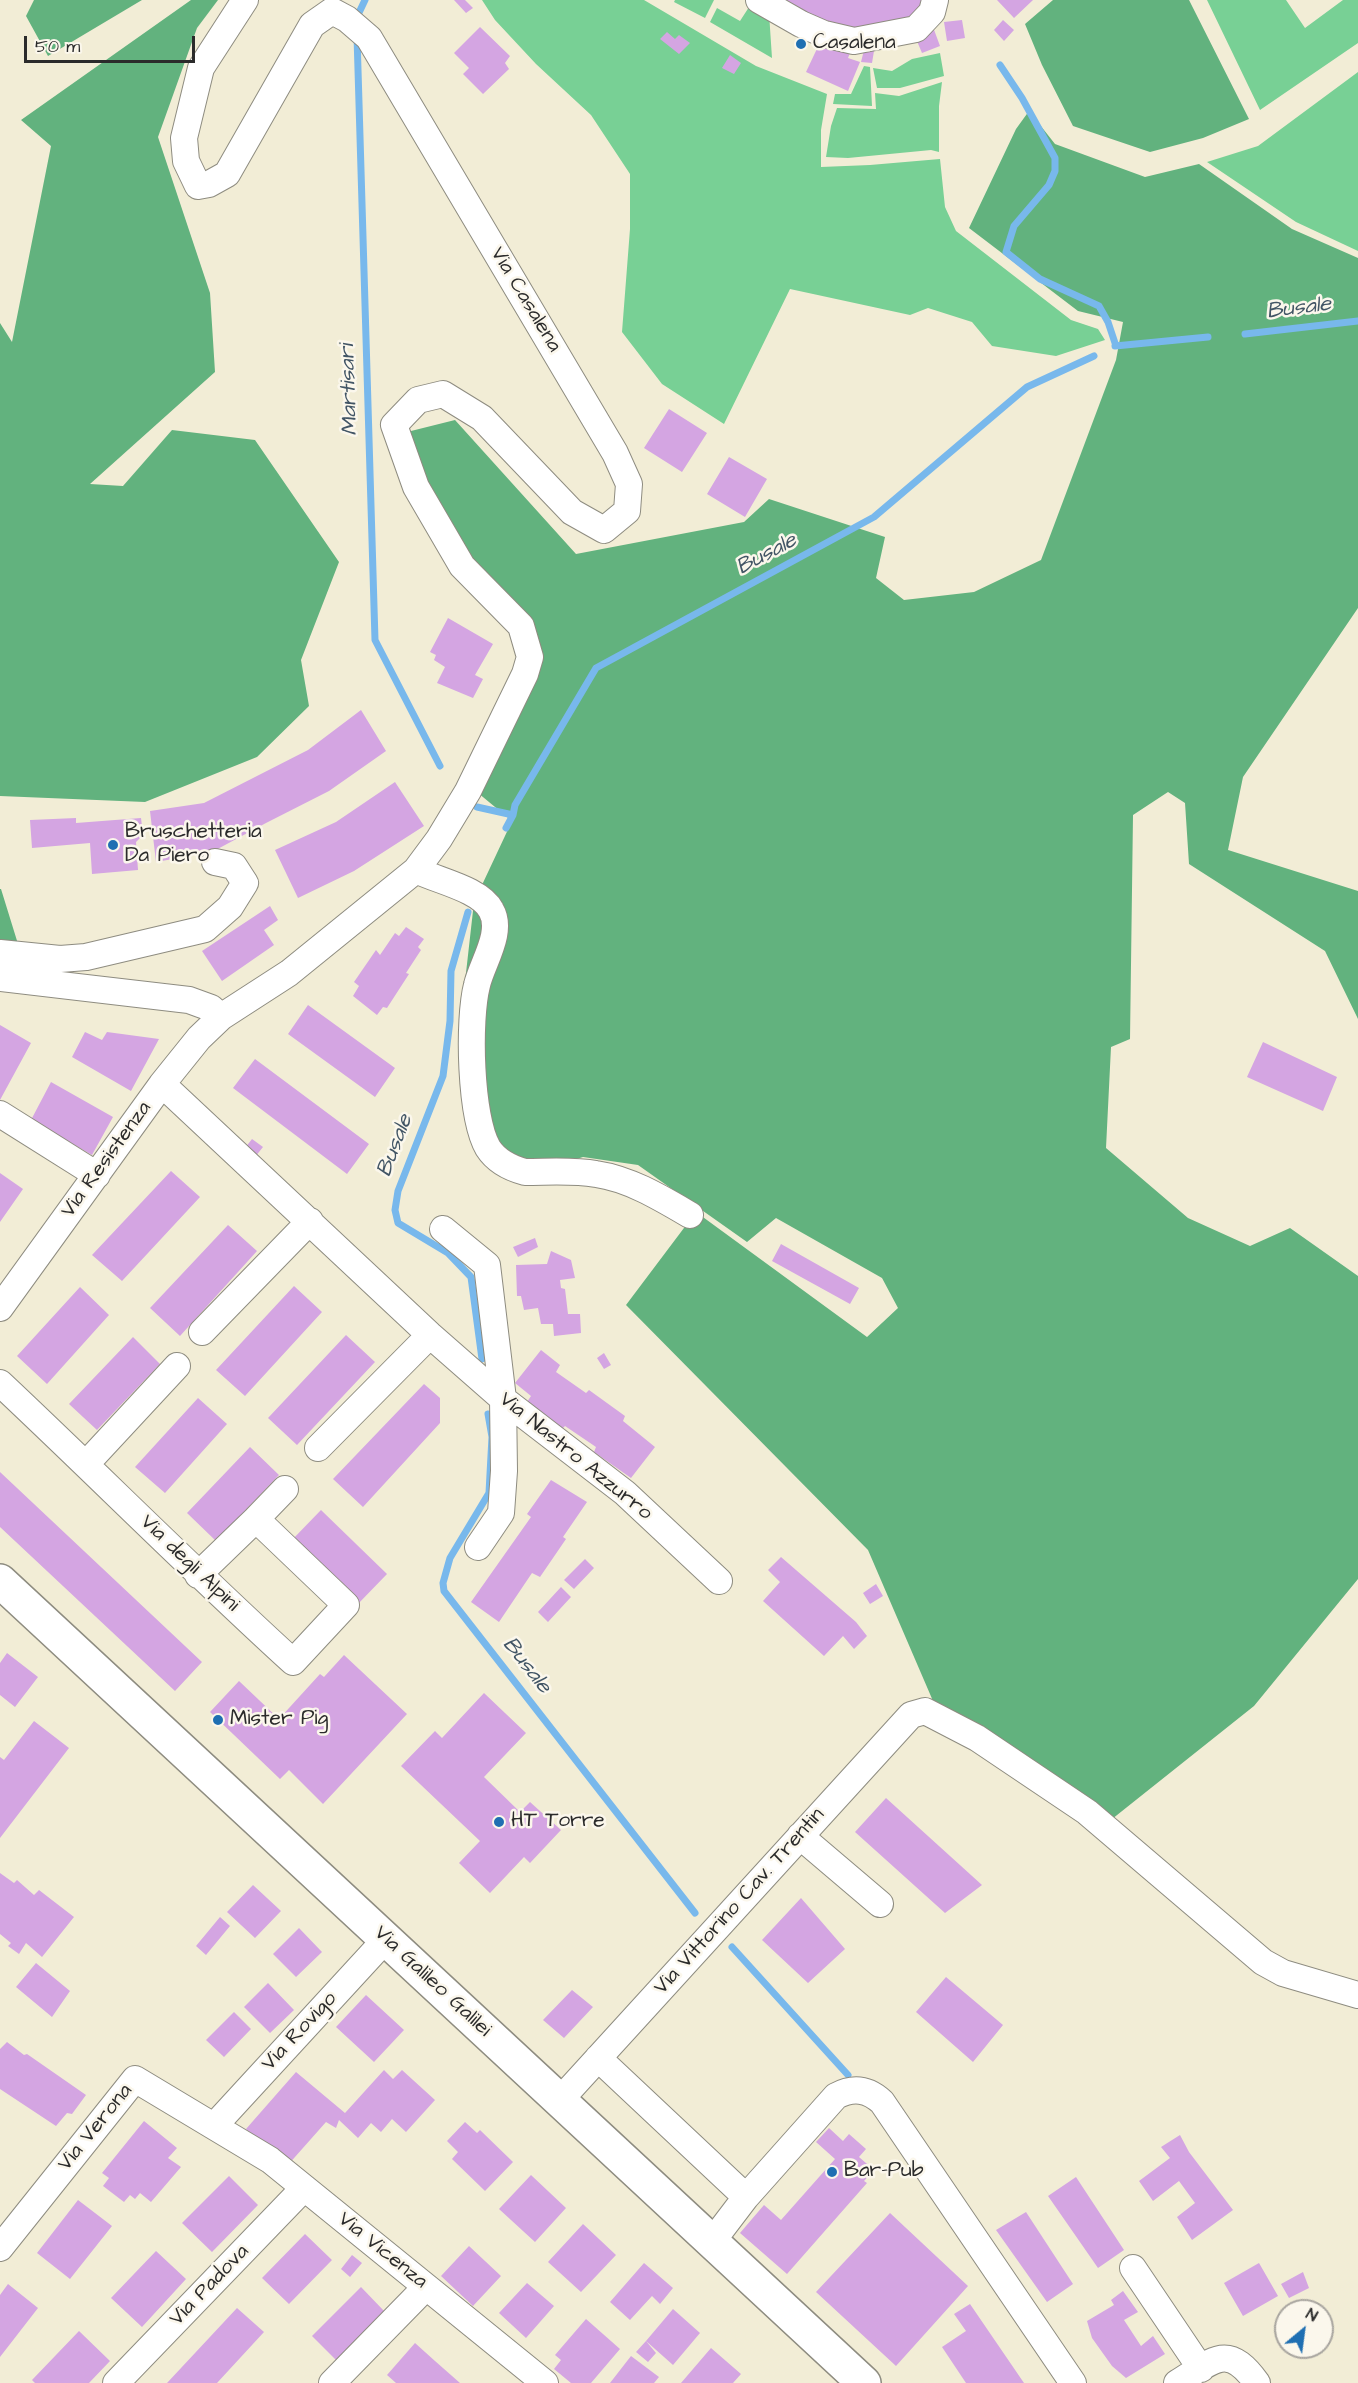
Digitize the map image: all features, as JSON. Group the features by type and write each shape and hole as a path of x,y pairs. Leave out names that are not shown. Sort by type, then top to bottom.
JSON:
{"main road":[{"name":"Via Galileo Galilei","path":"0,1581 864,2383"}],"street":[{"name":"Via Casalena","path":"245,0 201,68 184,138 186,161 198,186 209,184 227,174 312,25 332,10 347,19 369,38 615,453 629,484 627,512 604,530 572,512 482,418 443,394 418,400 394,425 416,487 462,566 521,626"},
{"path":"759,0 802,27 854,41 893,38 916,29 933,6"},
{"name":"Via Resistenza","path":"0,1308 162,1084 199,1038 221,1017 289,973 416,870 439,839 468,791 525,674 530,657 521,626"},
{"path":"0,953 60,959 86,957 205,929 230,907 245,883 234,866 215,862"},
{"path":"416,870 480,897 491,910 495,924 477,985 473,1010 474,1077 481,1128 488,1148 504,1164 525,1172 597,1174 647,1191 690,1215"},
{"path":"0,978 189,1000 211,1008 221,1017"},
{"name":"Via Nastro Azzurro","path":"162,1084 430,1335 503,1399 625,1493 719,1581"},
{"path":"0,1114 97,1175"},
{"path":"202,1332 310,1221"},
{"path":"443,1229 487,1265 503,1399 504,1471 501,1513 478,1547"},
{"path":"318,1448 430,1335"},
{"path":"86,1464 177,1366"},
{"name":"Via degli Alpini","path":"0,1383 198,1575 293,1662 346,1605 256,1519"},
{"path":"198,1575 285,1489"},
{"name":"Via Vittorino Cav. Trentin","path":"560,2100 911,1715 925,1711 977,1738 1087,1812 1263,1962 1283,1973 1358,1995"},
{"path":"800,1836 880,1904"},
{"name":"Via Rovigo","path":"215,2125 386,1939"},
{"path":"598,2058 746,2197"},
{"name":"Via Verona","path":"0,2248 135,2079 215,2125"},
{"path":"711,2243 746,2197 836,2096 853,2090 868,2092 882,2102 1073,2383"},
{"name":"Via Vicenza","path":"215,2125 270,2160 545,2383"},
{"name":"Via Padova","path":"116,2383 304,2188"},
{"path":"1133,2268 1201,2368"},
{"path":"332,2383 426,2287"},
{"path":"1177,2383 1217,2359 1237,2361 1245,2365 1257,2383"}],"green space":[{"path":"34,0 142,0 48,56 26,16"},
{"path":"191,0 218,0 197,28 158,137 210,293 215,372 90,484 123,486 172,430 255,440 339,562 301,660 309,706 257,757 145,802 0,796 0,323 12,342 51,146 21,120"},
{"path":"482,0 644,0 756,66 827,94 821,130 821,167 940,159 945,207 956,231 1071,320 1098,329 1105,340 1056,356 992,346 972,322 928,308 910,315 790,289 724,424 662,384 622,332 630,229 630,174 591,115 536,64 495,20"},
{"path":"675,0 714,0 705,18 674,2"},
{"path":"1053,0 1189,0 1249,119 1203,138 1150,152 1073,126 1042,65 1025,24"},
{"path":"1207,0 1286,0 1305,28 1343,0 1358,0 1358,43 1260,110"},
{"path":"751,4 769,13 772,58 710,22 717,8 740,21"},
{"path":"940,53 944,76 900,88 877,88 873,68 892,71 912,59"},
{"path":"864,66 870,67 872,106 833,104 835,94 851,94"},
{"path":"1358,72 1358,251 1296,222 1207,162 1258,146"},
{"path":"942,82 939,106 939,152 931,150 848,158 826,157 831,126 837,108 876,109 875,93 899,96"},
{"path":"1029,111 1055,144 1145,177 1199,164 1292,229 1358,258 1358,608 1243,777 1228,850 1358,891 1358,1019 1325,951 1189,864 1185,803 1168,792 1133,815 1130,1039 1111,1047 1106,1148 1188,1218 1250,1246 1290,1228 1358,1276 1358,1579 1254,1706 1102,1827 933,1701 868,1550 626,1305 696,1212 867,1337 898,1308 882,1278 776,1218 747,1242 638,1165 583,1157 516,1178 485,1159 460,1026 474,902 512,821 472,788 539,667 418,494 403,433 455,420 576,554 744,522 769,499 885,537 876,578 904,600 974,592 1041,560 1116,360 1123,322 1078,311 969,228 1016,129"},
{"path":"1,889 18,944 0,943"}],"building":[{"path":"454,0 465,0 473,8 466,13"},
{"path":"779,0 923,0 927,22 844,35"},
{"path":"997,0 1033,0 1014,18"},
{"path":"962,20 965,38 947,41 944,22"},
{"path":"1003,20 1014,30 1004,41 994,30"},
{"path":"480,27 510,56 505,63 509,69 483,94 463,74 469,68 454,53"},
{"path":"933,27 940,46 922,53 914,34"},
{"path":"667,32 675,39 679,35 690,43 679,54 660,39"},
{"path":"823,36 852,48 848,58 860,62 848,91 806,72"},
{"path":"864,50 874,51 872,63 861,62"},
{"path":"730,55 741,63 734,74 722,68"},
{"path":"669,409 707,433 682,472 644,448"},
{"path":"729,457 767,479 745,517 707,494"},
{"path":"448,618 493,644 475,675 483,679 473,698 437,683 445,667 434,660 436,655 430,652"},
{"path":"361,710 386,751 329,791 212,852 156,862 150,811 204,803 308,750"},
{"path":"395,782 424,826 354,871 298,898 275,850 336,822"},
{"name":"Bruschetteria Da Piero","path":"76,818 76,823 141,818 143,835 136,842 138,870 92,874 90,843 32,848 30,820"},
{"path":"270,906 278,920 264,930 274,945 222,981 202,951"},
{"path":"406,927 424,939 418,947 421,950 387,1008 383,1007 377,1015 353,996 359,986 354,982 376,950 380,955 395,933 399,936"},
{"path":"308,1005 395,1068 375,1097 288,1034"},
{"path":"0,1025 31,1043 0,1100"},
{"path":"85,1032 102,1040 107,1032 159,1039 131,1091 72,1057"},
{"path":"1263,1042 1337,1077 1323,1111 1247,1077"},
{"path":"255,1059 369,1144 347,1174 233,1088"},
{"path":"51,1082 113,1117 92,1155 31,1120"},
{"path":"252,1139 263,1147 255,1157 245,1148"},
{"path":"171,1171 200,1197 122,1281 92,1255"},
{"path":"0,1173 23,1189 0,1222"},
{"path":"228,1225 257,1251 180,1336 150,1308"},
{"path":"535,1238 538,1247 518,1257 513,1247"},
{"path":"781,1244 859,1288 850,1304 772,1261"},
{"path":"551,1251 571,1260 575,1278 560,1280 561,1288 565,1289 568,1314 580,1314 581,1333 554,1336 553,1324 541,1324 538,1308 524,1310 521,1296 517,1296 516,1265 547,1264"},
{"path":"294,1286 322,1312 245,1396 216,1370"},
{"path":"80,1287 109,1315 47,1384 17,1356"},
{"path":"346,1335 375,1362 297,1445 268,1418"},
{"path":"133,1337 160,1364 97,1430 69,1404"},
{"path":"541,1350 560,1365 556,1372 586,1393 589,1390 625,1416 623,1421 655,1447 631,1478 594,1452 596,1447 565,1426 562,1429 527,1402 531,1396 515,1383"},
{"path":"604,1353 611,1365 604,1369 597,1358"},
{"path":"424,1384 440,1398 440,1423 363,1507 333,1479"},
{"path":"198,1398 227,1424 165,1493 135,1467"},
{"path":"250,1447 279,1475 216,1541 187,1513"},
{"path":"0,1472 202,1662 175,1691 0,1527"},
{"path":"551,1480 587,1502 563,1537 566,1539 540,1577 532,1573 499,1622 471,1602 531,1517 527,1514"},
{"path":"321,1510 387,1574 357,1605 290,1542"},
{"path":"781,1557 856,1622 867,1636 854,1649 843,1636 824,1656 763,1601 780,1582 768,1570"},
{"path":"585,1559 594,1568 574,1589 564,1580"},
{"path":"876,1584 883,1596 870,1604 863,1593"},
{"path":"561,1587 571,1597 548,1622 538,1612"},
{"path":"7,1653 38,1677 15,1707 0,1695 0,1663"},
{"path":"344,1655 407,1714 323,1804 289,1770 280,1779 210,1712 239,1681 279,1719 320,1674 324,1677"},
{"path":"484,1693 526,1733 484,1777 520,1812 530,1802 561,1830 530,1863 524,1857 490,1893 459,1863 480,1841 401,1766 435,1731 442,1738"},
{"path":"34,1721 69,1748 0,1838 0,1757 4,1760"},
{"path":"886,1798 982,1885 945,1913 855,1832"},
{"path":"0,1873 14,1883 17,1880 34,1895 39,1890 74,1917 42,1957 26,1943 19,1954 8,1946 11,1943 0,1934"},
{"path":"253,1885 281,1911 255,1938 227,1912"},
{"path":"801,1898 845,1949 808,1983 762,1940"},
{"path":"220,1917 230,1926 206,1955 196,1946"},
{"path":"299,1928 322,1952 296,1977 273,1954"},
{"path":"36,1963 70,1991 52,2017 16,1987"},
{"path":"946,1977 1003,2025 973,2062 916,2012"},
{"path":"268,1983 294,2010 270,2033 244,2007"},
{"path":"572,1990 593,2007 564,2038 543,2020"},
{"path":"366,1995 404,2030 374,2062 336,2027"},
{"path":"234,2012 251,2029 224,2057 206,2040"},
{"path":"7,2042 86,2095 72,2114 67,2113 56,2126 0,2089 0,2049"},
{"path":"384,2070 393,2079 402,2070 435,2100 406,2132 392,2119 381,2132 371,2123 358,2138 339,2120 336,2128 326,2122 287,2166 246,2129 296,2072 345,2113"},
{"path":"144,2121 177,2148 168,2158 181,2167 151,2202 140,2193 135,2199 130,2195 124,2202 103,2186 109,2178 102,2173"},
{"path":"465,2122 477,2133 480,2130 513,2162 485,2191 452,2159 458,2152 447,2141"},
{"path":"829,2128 843,2141 849,2134 866,2149 859,2157 874,2170 864,2181 867,2183 787,2274 740,2233 764,2205 781,2220 835,2159 816,2142"},
{"path":"1180,2135 1189,2152 1233,2210 1192,2240 1177,2217 1195,2203 1179,2181 1153,2201 1139,2181 1170,2158 1161,2147"},
{"path":"531,2175 566,2208 535,2242 499,2209"},
{"path":"229,2176 258,2205 212,2252 182,2223"},
{"path":"1076,2177 1124,2250 1098,2268 1048,2196"},
{"path":"78,2200 112,2226 70,2279 37,2253"},
{"path":"1026,2212 1073,2284 1047,2302 996,2230"},
{"path":"890,2213 968,2286 896,2366 816,2292"},
{"path":"583,2224 616,2255 581,2292 548,2262"},
{"path":"305,2234 332,2260 289,2304 262,2278"},
{"path":"469,2246 501,2276 473,2306 441,2276"},
{"path":"156,2251 186,2279 142,2327 111,2298"},
{"path":"352,2255 362,2263 350,2277 341,2269"},
{"path":"644,2263 673,2288 660,2304 652,2296 630,2320 610,2302"},
{"path":"1259,2263 1278,2296 1243,2316 1224,2283"},
{"path":"1303,2272 1309,2288 1289,2298 1281,2284"},
{"path":"527,2283 554,2306 526,2338 499,2313"},
{"path":"8,2284 38,2308 0,2357 0,2295"},
{"path":"361,2287 385,2312 340,2364 312,2336"},
{"path":"1123,2291 1138,2312 1124,2320 1141,2346 1153,2336 1165,2354 1126,2378 1112,2366 1092,2338 1087,2321 1114,2305 1111,2300"},
{"path":"970,2304 1024,2383 966,2383 942,2347 966,2331 954,2314"},
{"path":"237,2308 264,2332 217,2383 167,2383"},
{"path":"673,2309 700,2333 673,2365 646,2341"},
{"path":"586,2319 620,2349 591,2383 571,2383 554,2369 561,2360 555,2355"},
{"path":"79,2331 110,2361 89,2383 35,2383 32,2380"},
{"path":"646,2341 656,2353 648,2362 636,2352"},
{"path":"415,2343 460,2383 396,2383 387,2375"},
{"path":"711,2348 741,2374 733,2383 681,2383"},
{"path":"631,2356 659,2377 654,2383 610,2383"}],"waterway":[{"name":"Martisari","path":"356,19 365,0"},
{"name":"Martisari","path":"357,36 375,640 440,766"},
{"path":"1000,65 1022,98 1055,158 1055,171 1049,185 1014,226 1006,252 1040,279 1099,306 1108,322 1116,346"},
{"name":"Busale","path":"1245,334 1358,321"},
{"name":"Busale","path":"1115,346 1208,337"},
{"name":"Busale","path":"506,828 515,805 596,668 874,517 1027,387 1094,356"},
{"path":"477,807 513,815"},
{"name":"Busale","path":"468,912 451,971 450,1021 443,1076 398,1191 395,1210 398,1223 448,1253 471,1277 482,1359"},
{"name":"Busale","path":"488,1414 492,1437 489,1493 450,1558 443,1583 444,1591 695,1913"},
{"name":"Busale","path":"732,1947 848,2075"}],"place":[{"name":"Casalena","path":"801,44"},
{"name":"Bruschetteria Da Piero","path":"113,845"},
{"name":"Mister Pig","path":"218,1720"},
{"name":"HT Torre","path":"499,1822"},
{"name":"Bar-Pub","path":"832,2172"}]}
